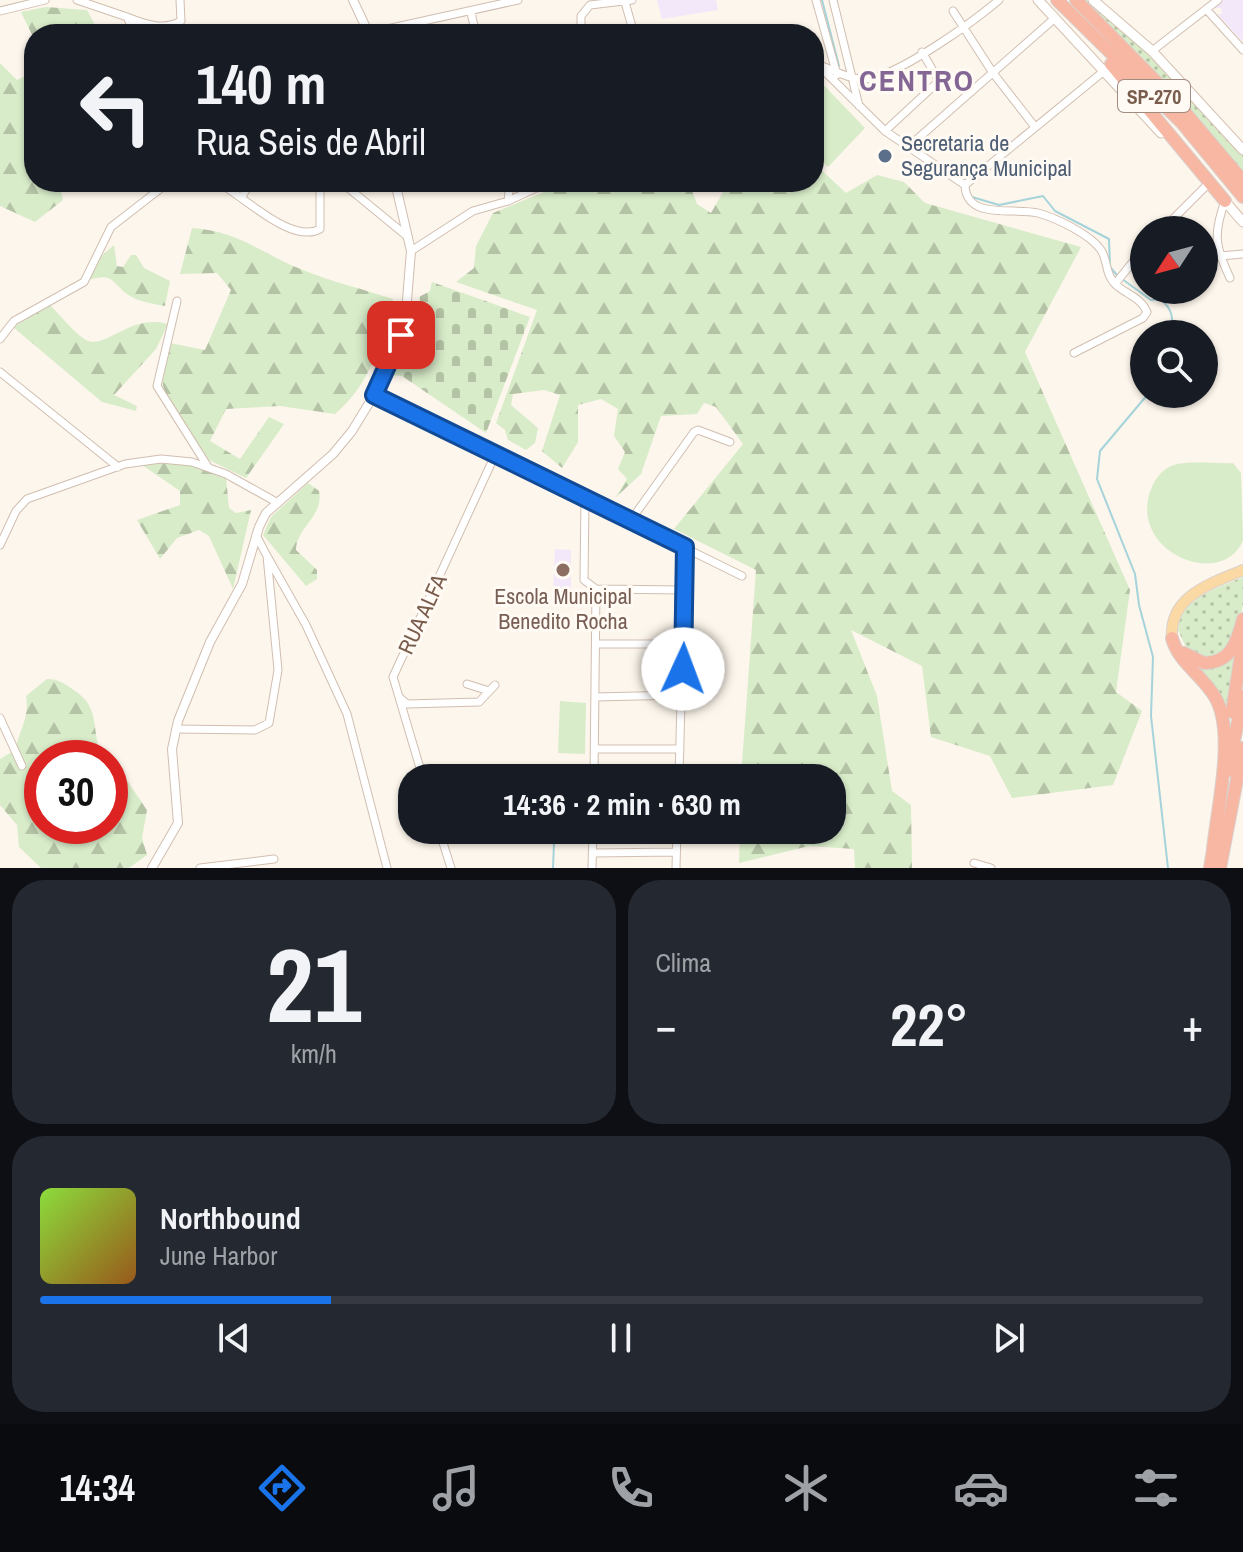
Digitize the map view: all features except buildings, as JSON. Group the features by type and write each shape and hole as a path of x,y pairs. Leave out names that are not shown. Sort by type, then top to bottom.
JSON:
{"highway":[{"name":"SP-270","path":"1055,0 1182,123 1243,197"},
{"path":"1055,0 1136,92 1225,201"},
{"name":"SP-270","path":"1076,0 1178,104 1243,181"},
{"path":"1172,638 1190,657 1211,663 1226,657 1235,647 1243,619"},
{"path":"1172,638 1178,652 1210,689 1220,707 1224,727 1213,849"},
{"path":"1222,766 1243,641"},
{"path":"1210,868 1243,696"},
{"path":"1220,868 1243,748"}],"main road":[{"path":"1038,0 1243,222"},
{"path":"1093,0 1152,51 1242,147"},
{"path":"1172,638 1173,618 1179,605 1194,593 1239,572"}],"street":[{"path":"0,11 45,0"},
{"path":"77,0 145,24 175,24 181,21 180,0"},
{"path":"353,0 364,24"},
{"path":"418,24 518,0"},
{"path":"816,0 823,24"},
{"path":"833,0 859,106"},
{"path":"984,0 989,8"},
{"path":"824,67 853,77 865,79 877,76 906,64 964,27 999,0"},
{"path":"1152,51 1218,0"},
{"path":"581,24 581,16 590,5 628,1 632,24"},
{"path":"1206,9 1243,50"},
{"path":"953,11 993,73 1035,127"},
{"path":"471,13 474,24"},
{"path":"127,17 130,24"},
{"path":"907,148 1055,18"},
{"path":"824,29 838,86"},
{"path":"885,131 939,81 922,52"},
{"path":"965,185 1104,71"},
{"path":"824,72 885,131 965,185 969,199 978,207 1037,213 1087,238 1101,250 1118,278 1142,303 1146,315 1074,353"},
{"path":"1176,216 1208,184"},
{"path":"0,339 14,321 84,282 109,230 156,192"},
{"path":"234,192 285,227 316,232 322,222 320,192"},
{"path":"242,197 245,192"},
{"path":"353,192 410,238"},
{"path":"152,868 178,823 172,760 176,729 210,642 242,584 256,535 266,513 333,454 374,395 405,325 411,251 397,192"},
{"path":"508,201 509,192"},
{"path":"411,251 473,211 527,192"},
{"path":"1225,201 1215,227 1220,256 1230,278"},
{"path":"1220,256 1243,254"},
{"path":"1118,278 1130,264"},
{"path":"177,301 157,386 208,467"},
{"path":"0,372 118,467"},
{"path":"374,395 742,576"},
{"path":"631,520 694,432 698,430 730,442"},
{"name":"RUA ALFA","path":"419,764 393,677 495,455"},
{"path":"0,545 16,511 27,499 118,467 161,459 208,467 235,478 278,503"},
{"path":"585,499 584,580 596,589 685,590"},
{"path":"256,535 306,625 347,714 387,868"},
{"path":"679,764 685,547"},
{"path":"176,729 255,730 269,723 278,670 267,556"},
{"path":"594,764 596,589"},
{"path":"596,644 684,644"},
{"path":"398,697 407,704 479,702 492,688 467,684"},
{"path":"595,697 681,695"},
{"path":"0,718 22,766"},
{"path":"595,749 680,749"},
{"path":"443,844 451,868"},
{"path":"592,868 593,844"},
{"path":"676,844 676,868"},
{"path":"593,853 676,852"},
{"path":"200,868 274,859"},
{"path":"974,863 991,868"}],"shaded area":[{"path":"657,0 716,0 718,10 662,19"},
{"path":"1223,0 1243,0 1243,42 1217,14 1222,14 1221,8 1215,8"},
{"name":"Escola Municipal Benedito Rocha","path":"555,549 571,550 571,591 553,590"}],"green space":[{"path":"1081,0 1090,0 1154,55 1243,154 1243,175"},
{"path":"46,7 87,10 95,24 27,24 21,12"},
{"path":"0,63 17,80 24,76 24,192 61,192 63,200 35,222 0,206"},
{"path":"824,85 865,128 828,167 824,163"},
{"path":"824,172 846,193 877,175 904,182 925,203 1081,247 1025,352 1130,590 1116,692 1142,711 1113,785 1012,798 990,756 931,737 922,666 851,630 877,696 892,791 911,805 912,868 855,868 854,849 809,846 739,863 740,844 846,844 846,764 742,764 756,570 674,529 743,444 716,407 704,403 697,414 661,416 641,474 615,498 627,479 618,469 625,452 614,436 618,409 601,399 578,405 578,442 562,468 542,451 560,395 544,390 513,394 511,405 538,428 535,443 526,450 508,440 505,430 496,423 537,310 456,282 474,268 476,246 493,213 544,192 692,192 697,204 711,213 723,192 824,192"},
{"path":"192,228 237,238 288,264 393,299 366,376 335,414 280,406 226,409 210,441 240,459 269,417 284,424 246,478 209,460 166,396 162,382 170,343 205,350 231,290 217,273 180,274"},
{"path":"114,245 117,266 123,267 131,255 136,255 144,268 170,281 165,306 135,299 108,278 86,281 98,259"},
{"path":"432,282 530,317 486,433 402,376 390,375 408,343 416,339 423,317 419,297 430,291"},
{"path":"50,305 76,333 93,342 142,323 168,324 156,349 114,395 137,406 136,411 102,402 13,327"},
{"path":"146,462 189,465 226,477 229,508 236,513 251,510 233,589 209,536 199,530 177,538 160,559 137,520 180,505 180,491 142,465"},
{"path":"1233,463 1241,473 1243,540 1233,555 1218,562 1201,563 1167,549 1154,534 1148,516 1149,495 1159,475 1166,468 1178,464"},
{"path":"308,483 319,491 319,500 318,508 297,542 296,550 317,570 317,579 306,586 263,535 271,517"},
{"path":"1243,577 1243,605 1234,644 1210,660 1188,652 1178,630 1186,609 1212,590"},
{"path":"1234,655 1226,719 1189,661"},
{"path":"47,679 65,684 89,705 97,740 24,740 24,844 128,844 128,782 147,810 142,838 147,855 129,868 41,868 19,847 17,825 0,805 0,759 15,750 25,717 26,696"},
{"path":"560,701 586,703 585,754 558,753"}],"waterway":[{"path":"822,0 839,66"},
{"path":"972,197 999,205 1043,196 1055,211 1109,239 1110,267 1117,275"},
{"path":"1122,279 1151,300 1160,299 1168,307 1172,320"},
{"path":"1136,408 1100,451 1097,479 1135,574 1139,605 1153,657 1151,716 1168,868"},
{"path":"553,868 554,844"}],"place":[{"name":"Secretaria de Segurança Municipal","path":"885,156"},
{"name":"Escola Municipal Benedito Rocha","path":"563,570"}],"district":[{"name":"CENTRO","path":"917,80"}],"route":[{"path":"401,335 374,395 685,547 683,669"}]}
